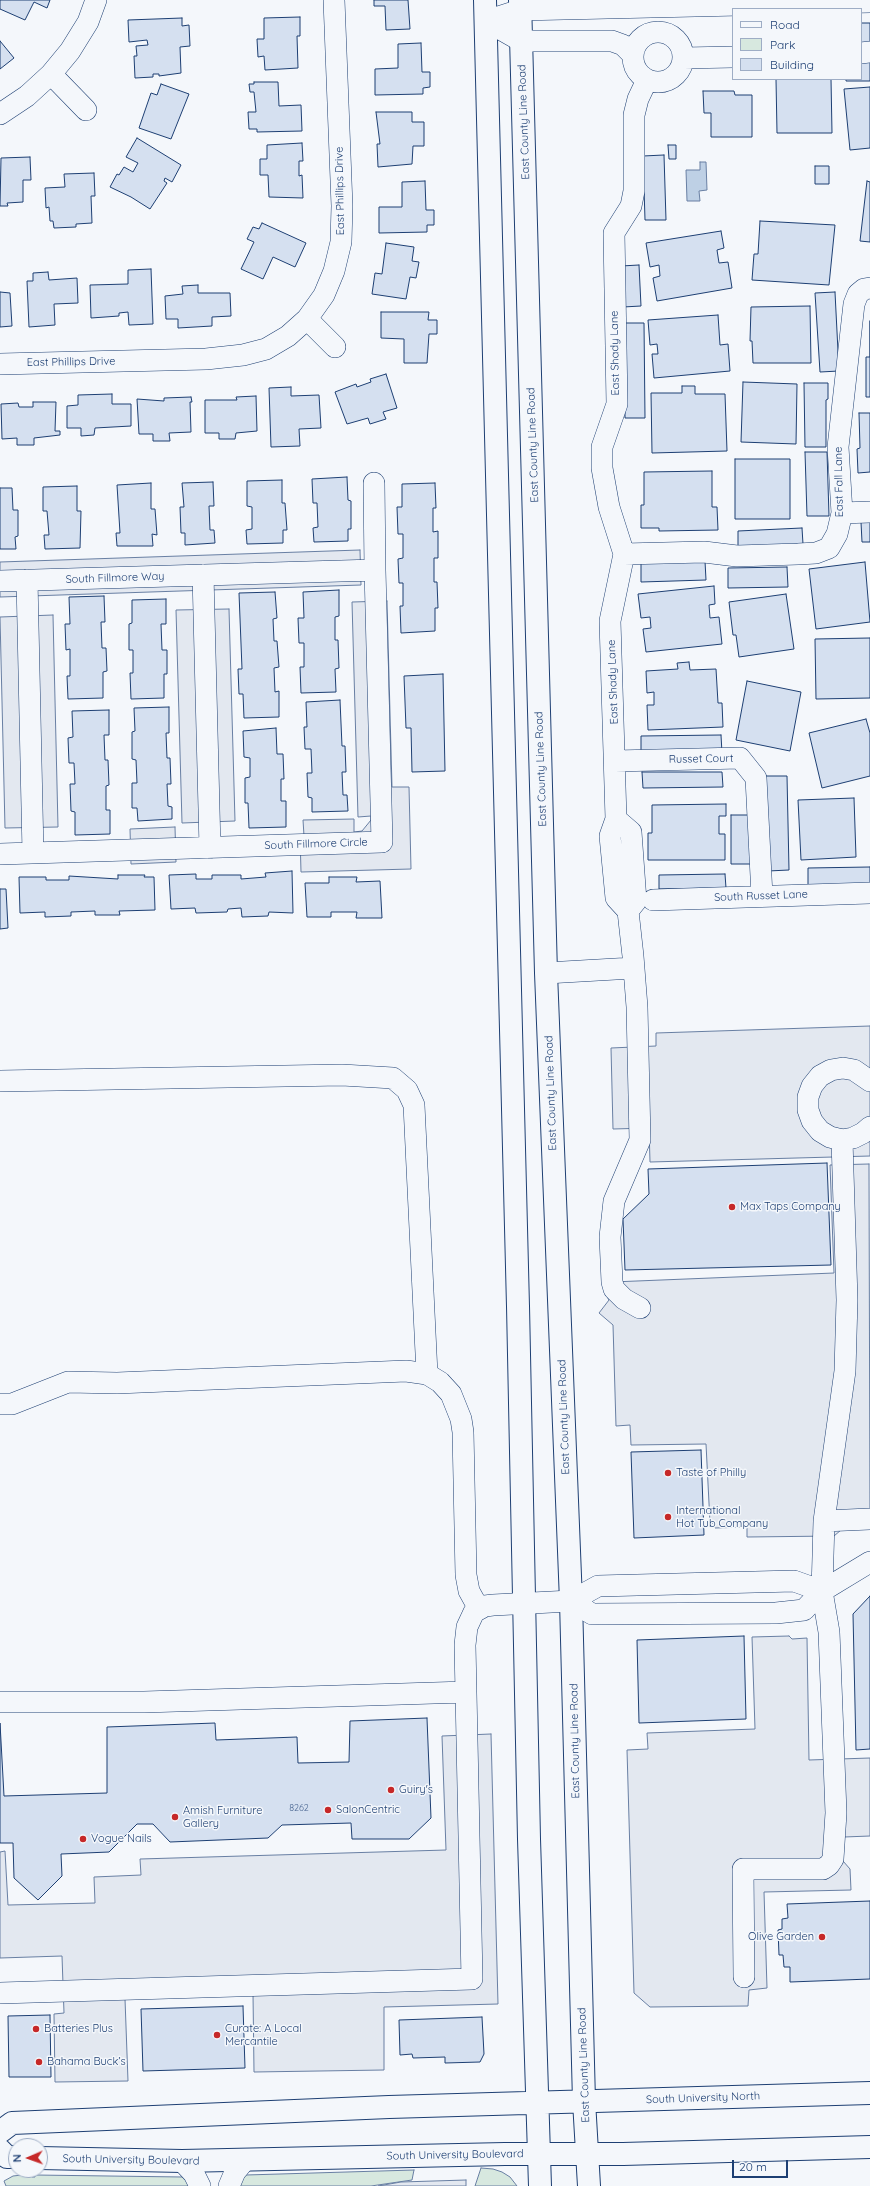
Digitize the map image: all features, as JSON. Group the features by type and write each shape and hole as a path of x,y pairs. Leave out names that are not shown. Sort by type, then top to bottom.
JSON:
{"main road":[{"path":"485,0 518,1298 524,1603 540,2186"},
{"name":"East County Line Road","path":"520,5 546,973 571,1601 584,2101 589,2186"},
{"name":"South University North","path":"537,2103 870,2093"},
{"path":"0,2132 12,2123 537,2103"},
{"name":"South University Boulevard","path":"48,2158 182,2161 588,2154 870,2147"},
{"path":"0,2150 8,2157"}],"street":[{"path":"0,114 26,96 51,74 70,51 88,22 96,0"},
{"name":"East Phillips Drive","path":"0,364 206,359 243,355 266,349 288,336 307,319 324,295 334,271 341,242 342,206 334,0"},
{"path":"486,21 520,5 650,3 691,6 870,2"},
{"path":"650,3 651,33"},
{"path":"486,21 521,41 612,41 623,45 633,55"},
{"path":"661,32 670,35 678,41 684,58 681,69 666,81 656,82 647,80 639,73 635,65 633,55 636,46 642,38 651,33 661,32"},
{"path":"684,58 732,56"},
{"path":"51,74 86,110"},
{"name":"East Shady Lane","path":"640,1308 624,1299 614,1289 612,1282 610,1237 611,1211 614,1201 640,1140 637,1007 634,968 628,911 616,898 610,836 616,819 610,621 624,554 609,507 602,468 602,447 616,404 613,256 614,232 631,206 634,191 634,115 638,100 647,80"},
{"name":"East Fall Lane","path":"624,554 704,552 738,556 816,553 829,548 837,534 842,513 838,447 854,304 858,294 864,289 870,288"},
{"path":"307,319 335,347"},
{"path":"374,483 375,570"},
{"path":"842,513 870,512"},
{"name":"South Fillmore Way","path":"0,581 375,570"},
{"name":"South Fillmore Circle","path":"0,854 382,842 375,570"},
{"path":"203,575 208,709 210,848"},
{"path":"27,580 33,853"},
{"name":"Russet Court","path":"615,760 740,758 756,778 762,896"},
{"name":"South Russet Lane","path":"653,900 870,893"},
{"path":"546,973 634,968"},
{"path":"870,1081 854,1070 843,1068 831,1070 820,1076 812,1086 808,1097 808,1110 812,1121 820,1131 830,1137 842,1140 853,1138 863,1133 870,1127"},
{"path":"0,1081 342,1075 393,1078 407,1090 414,1105 427,1374"},
{"path":"744,1977 743,1869 823,1869 829,1865 833,1859 836,1813 829,1632 822,1591 824,1521 845,1371 847,1300 842,1140"},
{"path":"0,1404 12,1404 68,1382 117,1383 406,1371 427,1374 440,1382 451,1394 461,1419 464,1432 466,1575 469,1592 479,1609"},
{"path":"824,1521 870,1518"},
{"path":"571,1601 592,1614 776,1613 804,1610 822,1591 870,1562"},
{"path":"0,1993 472,1979 466,1692 467,1627 469,1618 479,1609 493,1605 571,1601 598,1586 794,1581 822,1591"},
{"path":"0,1702 144,1702 466,1692"},
{"path":"228,2186 235,2172 245,2160"},
{"path":"182,2161 194,2174 200,2186"}],"green space":[{"path":"481,2168 493,2169 502,2172 510,2177 517,2186 475,2186"},
{"path":"414,2170 412,2180 371,2186 236,2186 246,2175"},
{"path":"48,2175 183,2177 191,2186 6,2186 4,2181 9,2178 48,2178"}],"shaded area":[{"path":"360,550 361,585 0,597 0,562"},
{"path":"387,601 392,787 409,787 411,869 301,872 300,836 304,836 303,820 354,819 354,832 362,831 371,820 371,816 358,817 352,602"},
{"path":"229,609 235,821 182,823 176,610"},
{"path":"53,615 58,827 5,828 0,617"},
{"path":"175,827 176,862 131,864 130,829"},
{"path":"870,1026 870,1156 650,1162 649,1128 613,1129 611,1048 656,1046 656,1033"},
{"path":"869,1164 870,1529 841,1530 834,1536 747,1537 747,1527 715,1528 715,1524 710,1523 706,1444 631,1445 630,1425 616,1426 613,1325 599,1313 609,1300 604,1292 612,1282 834,1273 830,1165"},
{"path":"789,1636 792,1639 807,1638 809,1760 870,1758 870,1836 844,1837 843,1861 850,1869 851,1890 764,1892 767,1988 749,1990 748,2006 650,2007 634,1993 627,1750 648,1749 647,1733 755,1729 752,1637"},
{"path":"491,1734 498,2004 384,2007 384,2070 254,2072 253,1994 125,1999 128,2081 55,2082 54,2014 64,2013 62,1956 0,1958 0,1852 5,1851 8,1905 95,1903 94,1877 141,1875 140,1859 446,1850 442,1736"},
{"path":"466,2180 466,2186 378,2186 401,2182"}],"water":[{"path":"700,162 706,162 707,190 699,191 700,201 687,201 686,170 700,170"}],"building":[{"path":"0,0 50,0 47,8 34,2 25,20 0,9"},
{"path":"374,0 408,0 410,29 386,30 385,6 374,6"},
{"path":"300,17 300,36 297,36 298,68 265,70 264,56 258,57 257,39 264,39 264,18"},
{"path":"182,18 182,26 189,25 190,46 180,47 181,73 159,76 159,74 153,74 153,77 135,78 134,56 137,56 136,46 148,45 147,40 129,42 128,20"},
{"path":"862,23 870,23 870,44 862,44"},
{"path":"0,41 14,58 0,69"},
{"path":"421,43 422,72 430,72 430,87 423,88 423,94 375,95 375,69 398,68 398,44"},
{"path":"862,62 870,62 870,81 846,81 862,80"},
{"path":"776,80 831,80 832,133 777,133"},
{"path":"254,82 278,82 279,106 301,105 302,131 257,132 257,129 249,129 248,112 256,112 254,92 250,92 249,84 254,84"},
{"path":"161,84 189,94 171,139 139,128 151,93 157,95"},
{"path":"870,87 870,148 850,150 844,89"},
{"path":"703,91 734,91 735,95 752,95 752,137 711,137 711,113 704,113"},
{"path":"376,112 412,112 412,122 424,122 424,146 413,146 412,164 378,167 377,144 380,144"},
{"path":"137,138 181,165 172,182 165,178 164,181 167,183 150,209 131,197 110,187 117,174 119,175 124,167 133,172 138,163 126,157"},
{"path":"302,143 303,161 299,161 299,176 302,175 303,198 269,197 268,175 260,175 260,159 267,159 267,145"},
{"path":"668,145 676,145 676,159 669,159"},
{"path":"664,155 666,220 645,220 643,156"},
{"path":"30,157 31,180 23,180 23,202 7,203 8,206 0,206 1,158"},
{"path":"815,166 829,166 829,184 815,184"},
{"path":"94,173 95,196 91,196 92,223 76,224 76,227 54,228 53,221 50,221 49,207 46,208 45,188 65,187 64,174"},
{"path":"425,181 426,210 434,210 434,225 427,225 427,232 379,233 379,207 402,207 402,182"},
{"path":"867,181 870,182 870,242 860,241"},
{"path":"760,221 835,225 829,285 752,280 754,254 758,254"},
{"path":"262,223 306,243 295,267 273,257 263,279 241,269 254,242 247,239 253,227 259,229"},
{"path":"721,231 724,248 717,250 719,263 728,262 732,288 657,301 653,278 660,276 659,265 650,267 646,243"},
{"path":"386,243 414,247 412,261 419,262 416,278 410,277 406,299 372,294 375,273 382,274"},
{"path":"639,265 641,306 623,307 621,266"},
{"path":"151,269 153,324 129,325 128,312 119,313 119,316 91,318 90,285 128,284 128,270"},
{"path":"48,272 49,280 77,278 78,303 54,304 55,325 29,327 27,281 33,281 33,273"},
{"path":"198,285 198,293 230,293 231,316 212,317 212,326 178,328 178,319 166,319 165,296 183,294 182,286"},
{"path":"0,292 10,293 12,326 0,327"},
{"path":"835,292 839,371 820,372 815,293"},
{"path":"810,306 811,363 753,363 752,341 750,341 751,307"},
{"path":"381,312 429,312 428,320 437,320 437,334 429,334 427,363 404,363 404,339 381,338"},
{"path":"718,315 720,345 728,344 730,371 654,378 652,354 658,354 657,344 650,345 648,320"},
{"path":"624,323 644,323 645,418 625,418"},
{"path":"866,357 870,357 870,397 866,397"},
{"path":"386,374 397,408 383,412 386,419 370,424 368,418 347,424 335,392 356,384 357,387 371,382 370,379"},
{"path":"743,382 797,384 796,444 741,442"},
{"path":"804,383 828,383 828,399 826,400 826,447 805,447"},
{"path":"682,386 695,386 695,394 725,394 727,451 652,453 651,393 682,393"},
{"path":"291,387 291,396 319,395 321,428 299,429 300,446 271,447 269,388"},
{"path":"112,394 112,404 131,404 131,426 95,428 94,435 81,436 81,428 67,428 67,406 78,405 78,395"},
{"path":"256,396 257,431 236,433 235,439 219,439 219,433 205,433 205,400 237,400 236,397"},
{"path":"191,397 191,432 169,433 170,441 153,441 153,434 139,434 137,399 164,401 164,398"},
{"path":"33,402 56,402 55,431 60,431 60,435 34,438 34,445 17,445 17,438 2,439 1,404 18,403 19,407 33,407"},
{"path":"859,413 870,413 870,472 858,473 857,449 860,448"},
{"path":"805,452 827,452 829,516 807,516"},
{"path":"735,459 790,459 790,519 735,519"},
{"path":"712,471 712,507 717,507 718,530 659,531 659,528 641,528 641,505 644,505 644,472"},
{"path":"347,477 348,500 351,501 351,529 348,529 348,541 314,542 313,528 318,527 317,503 313,503 312,479"},
{"path":"282,480 282,503 285,503 287,530 283,530 283,543 247,544 246,530 252,529 252,507 247,506 247,481"},
{"path":"213,482 214,506 209,506 210,530 214,530 215,543 185,545 185,533 181,533 180,507 184,507 182,483"},
{"path":"151,483 151,509 155,509 157,535 152,534 153,546 117,546 116,533 120,533 117,485"},
{"path":"435,483 436,508 433,508 433,532 438,531 438,558 434,558 434,582 437,582 438,608 435,608 435,631 401,633 400,606 403,606 403,583 399,583 398,559 403,558 403,534 398,534 397,507 402,507 402,484"},
{"path":"77,486 77,511 81,511 80,548 45,549 44,535 49,535 47,511 43,511 43,487"},
{"path":"0,488 12,488 13,510 18,510 18,536 15,537 16,549 0,549"},
{"path":"861,522 870,522 870,542 862,542"},
{"path":"802,528 803,544 738,547 738,531"},
{"path":"705,561 706,580 641,582 641,563"},
{"path":"865,562 870,622 816,629 809,569"},
{"path":"787,567 788,587 728,588 728,568"},
{"path":"714,586 715,604 709,605 710,618 719,617 722,644 646,652 643,629 651,628 650,617 641,618 638,594"},
{"path":"339,590 339,616 335,617 335,640 338,640 339,668 335,669 336,692 301,693 300,667 304,667 304,643 299,643 298,618 304,618 303,592"},
{"path":"275,592 277,618 273,619 274,641 277,641 279,667 274,668 275,692 279,691 279,717 244,718 243,694 239,694 238,669 242,669 239,593"},
{"path":"786,594 794,649 739,657 736,635 733,635 729,602"},
{"path":"104,596 105,622 101,622 102,648 106,648 107,671 103,672 103,698 68,699 67,676 70,676 70,649 66,650 65,624 70,624 69,597"},
{"path":"166,599 166,624 161,624 162,650 167,650 167,674 164,674 164,698 131,699 130,673 133,673 133,650 129,650 129,624 132,623 132,600"},
{"path":"870,638 870,698 816,699 815,639"},
{"path":"689,662 690,670 716,669 718,703 722,703 723,727 648,730 647,705 654,705 654,692 647,693 646,671 678,669 677,663"},
{"path":"443,674 445,771 412,772 411,728 406,728 404,676"},
{"path":"747,681 801,692 790,751 736,740"},
{"path":"340,700 342,746 345,746 346,772 342,772 343,795 347,795 348,811 312,812 312,798 308,797 307,773 312,773 311,749 305,749 304,727 307,727 306,702"},
{"path":"169,707 169,733 166,733 167,758 170,758 171,784 167,784 168,806 172,807 172,819 138,821 137,808 132,808 132,783 137,783 136,760 132,759 132,732 135,731 134,708"},
{"path":"109,710 109,735 104,735 105,760 108,760 109,785 106,786 106,810 110,810 110,834 75,835 75,812 71,811 70,784 75,784 74,763 69,763 68,738 73,737 72,711"},
{"path":"866,719 870,733 870,776 822,788 809,733"},
{"path":"276,728 277,754 283,754 284,779 281,779 281,801 286,801 286,827 249,828 248,803 245,803 245,778 250,777 250,758 244,757 243,731"},
{"path":"721,735 722,753 641,755 641,736"},
{"path":"642,772 722,772 723,787 643,788"},
{"path":"766,776 787,776 789,870 768,871"},
{"path":"854,798 856,857 801,860 798,800"},
{"path":"726,804 726,816 719,816 719,834 725,834 725,860 648,860 648,833 652,833 652,805"},
{"path":"731,815 751,815 751,864 731,864"},
{"path":"870,867 870,884 808,885 808,868"},
{"path":"292,871 293,913 269,912 268,916 242,917 241,908 228,909 227,912 196,913 195,908 171,909 169,875 196,874 196,879 212,879 212,875 241,875 241,879 266,877 265,873"},
{"path":"725,874 726,888 659,889 659,875"},
{"path":"118,875 145,875 144,877 154,877 155,910 119,911 120,915 95,915 95,911 71,912 71,916 45,917 45,912 20,913 19,877 46,877 46,880 69,880 69,876 118,879"},
{"path":"329,877 357,877 356,882 380,881 382,918 356,918 357,912 331,912 331,917 307,917 305,883 329,883"},
{"path":"0,889 6,889 8,928 0,929"},
{"name":"Max Taps Company","path":"827,1163 831,1265 625,1270 623,1219 649,1194 648,1169"},
{"path":"701,1450 704,1535 634,1538 631,1452"},
{"path":"870,1596 870,1749 856,1750 853,1614"},
{"path":"744,1636 746,1719 639,1723 637,1640"},
{"path":"427,1718 431,1818 409,1839 352,1839 351,1823 282,1825 268,1838 170,1842 153,1824 137,1824 109,1852 61,1854 62,1876 38,1900 14,1878 13,1843 0,1843 0,1723 4,1796 107,1793 107,1727 215,1723 216,1740 297,1737 298,1763 349,1762 350,1721"},
{"path":"870,1901 870,1979 790,1982 790,1967 784,1967 783,1955 779,1955 778,1930 782,1929 782,1919 788,1918 787,1904"},
{"path":"243,2006 245,2068 143,2071 141,2009"},
{"path":"50,2015 51,2077 9,2077 8,2016"},
{"path":"482,2017 484,2054 480,2062 445,2063 445,2057 413,2058 412,2054 400,2055 399,2020"}],"place":[{"name":"Max Taps Company","path":"732,1207"},
{"name":"Taste of Philly","path":"668,1473"},
{"name":"International Hot Tub Company","path":"668,1517"},
{"name":"Guiry's","path":"391,1790"},
{"name":"SalonCentric","path":"328,1810"},
{"name":"Amish Furniture Gallery","path":"175,1817"},
{"name":"Vogue Nails","path":"83,1839"},
{"name":"Olive Garden","path":"822,1937"},
{"name":"Batteries Plus","path":"36,2029"},
{"name":"Curate: A Local Mercantile","path":"217,2035"},
{"name":"Bahama Buck’s","path":"39,2062"}]}
